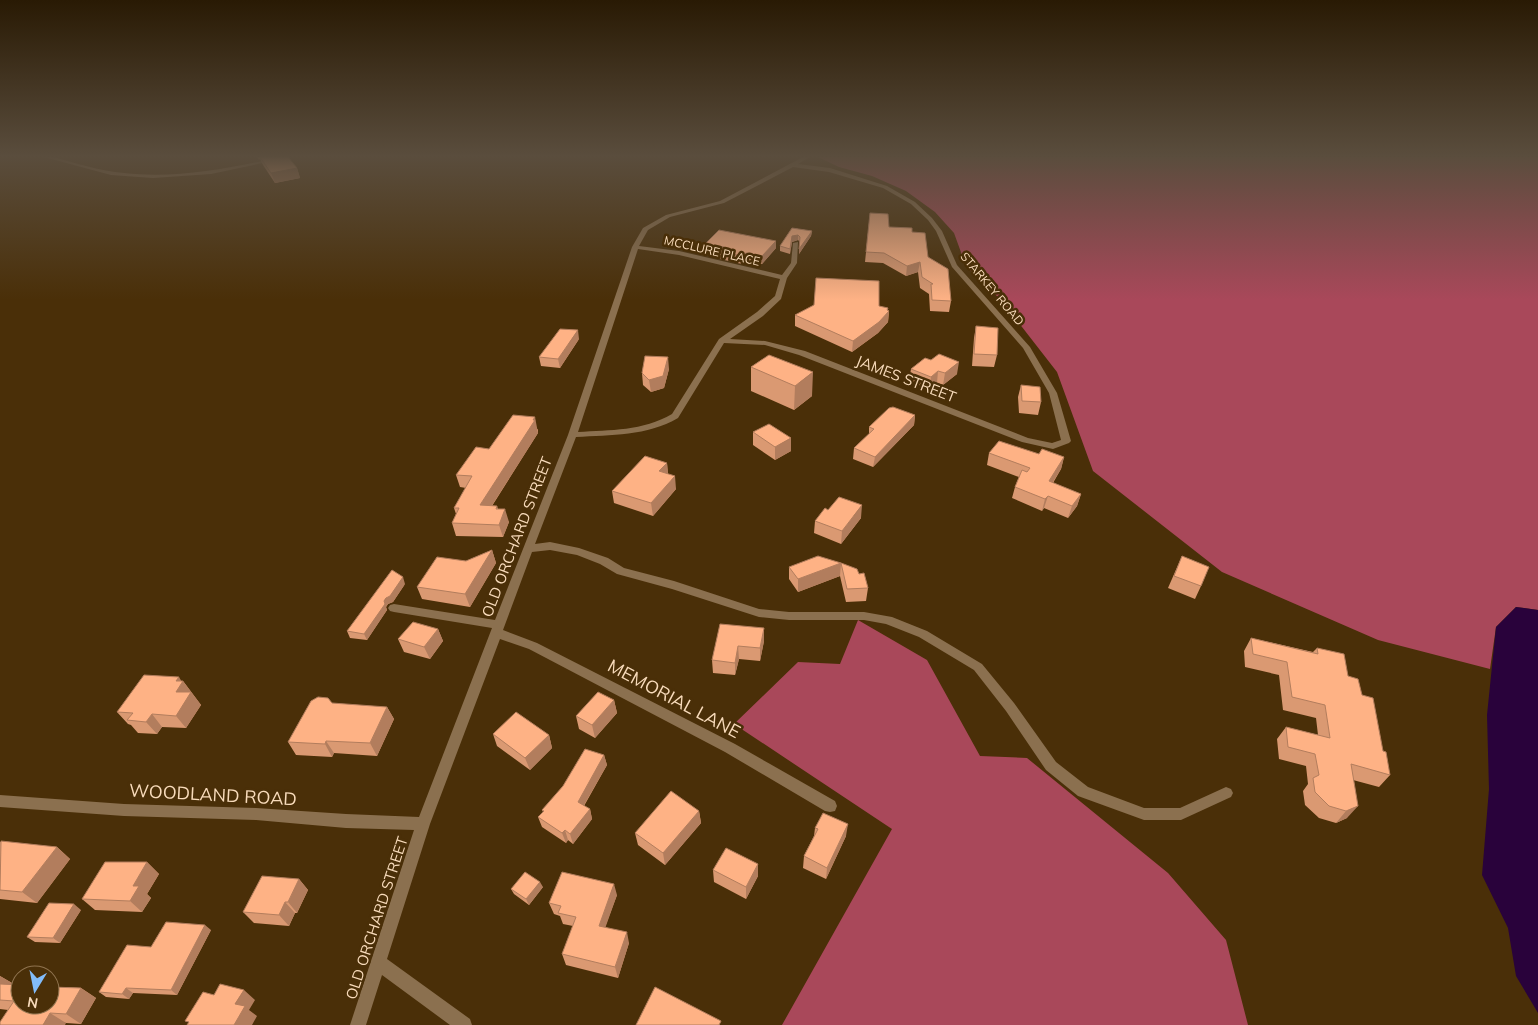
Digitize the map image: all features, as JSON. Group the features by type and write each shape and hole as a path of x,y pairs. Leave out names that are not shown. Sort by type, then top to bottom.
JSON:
{"street":[{"name":"OLD ORCHARD STREET","path":"358,1025 424,824 572,435 635,247 645,228 668,216 711,205"},
{"name":"STARKEY ROAD","path":"915,205 939,231 954,266 1026,347 1053,393 1064,428"},
{"path":"572,435 647,428 666,423 675,416 722,340 760,314 778,297 784,278 794,263 796,243"},
{"name":"MCCLURE PLACE","path":"635,247 678,253 784,278"},
{"name":"JAMES STREET","path":"722,340 765,343 802,353 1025,440 1053,446 1066,441 1064,428"},
{"path":"529,549 550,546 579,552 604,561 621,571 674,585 759,612 790,616 864,616 888,620 923,634 978,667 1010,707 1051,766 1083,792 1144,814 1181,814 1226,793"},
{"name":"MEMORIAL LANE","path":"394,608 498,629 730,748 830,806"},
{"name":"WOODLAND ROAD","path":"0,801 124,810 256,814 346,821 424,824"},
{"path":"378,962 464,1025"}],"shaded area":[{"path":"925,205 1538,205 1538,610 1516,607 1496,627 1490,669 1378,640 1222,572 1093,471 1057,372 1001,300 966,266 954,233 935,212"},
{"path":"1516,607 1538,610 1538,1013 1516,976 1508,928 1482,875 1489,789 1487,715 1496,627"},
{"path":"858,620 927,660 980,756 1027,758 1168,873 1226,940 1248,1025 782,1025 892,829 734,724 798,662 840,664"}],"building":[{"path":"870,213 888,214 889,227 912,228 912,232 925,233 928,257 948,269 951,301 932,300 931,284 933,284 922,277 920,262 907,266 884,253 866,252"},
{"path":"792,228 812,231 799,249 800,237 798,235 792,236 790,249 780,246"},
{"path":"719,230 776,241 762,256 746,253 741,256 719,251 724,247 705,244"},
{"path":"816,278 879,281 879,306 888,308 887,310 889,311 879,322 853,341 795,315 814,305"},
{"path":"976,326 998,328 997,355 974,354"},
{"path":"560,329 578,330 558,359 539,357"},
{"path":"939,354 959,362 945,373 938,371 931,377 911,369 925,358 931,360"},
{"path":"769,355 813,372 795,386 751,367"},
{"path":"645,356 668,357 663,376 649,380 642,373"},
{"path":"1021,385 1040,387 1041,402 1022,401"},
{"path":"893,407 915,415 875,457 854,448 874,429 869,427 889,408"},
{"path":"513,415 535,417 533,420 535,420 480,505 497,506 496,509 505,509 499,525 452,523 459,508 454,508 472,476 456,475 476,447 489,449"},
{"path":"769,424 791,438 775,447 753,432"},
{"path":"999,441 1039,454 1042,449 1064,457 1049,481 1081,494 1072,506 1048,496 1045,499 1015,487 1022,470 1027,472 1030,468 989,453"},
{"path":"645,456 667,463 659,471 675,476 651,503 612,491"},
{"path":"839,497 862,505 842,531 815,521 825,508 828,510"},
{"path":"492,550 465,594 417,587 437,557 466,561"},
{"path":"818,556 841,563 798,579 789,567"},
{"path":"1182,556 1209,567 1201,586 1174,576"},
{"path":"841,563 857,569 859,574 864,573 868,588 847,589"},
{"path":"392,570 403,577 390,596 386,598 385,604 364,634 347,631"},
{"path":"413,622 438,629 424,647 398,639"},
{"path":"720,624 764,628 760,648 738,646 735,663 712,660"},
{"path":"1251,638 1318,654 1317,648 1344,654 1348,676 1358,679 1362,695 1373,698 1383,751 1386,752 1390,775 1351,764 1358,806 1346,811 1329,806 1315,792 1313,778 1319,775 1315,754 1288,747 1286,727 1330,738 1325,705 1292,697 1287,662 1253,654"},
{"path":"144,675 179,677 176,681 183,681 176,692 191,692 176,716 152,714 146,722 127,720 133,713 117,712"},
{"path":"598,692 614,700 592,725 576,716"},
{"path":"318,697 328,698 332,703 387,707 370,743 326,741 325,744 288,742 311,701"},
{"path":"516,712 549,735 525,758 493,734"},
{"path":"585,749 604,755 578,802 590,809 570,834 565,830 562,833 538,817 563,786"},
{"path":"671,791 699,811 663,853 635,833"},
{"path":"823,813 848,824 827,868 804,856 818,829 815,828"},
{"path":"1,841 57,847 22,892 0,890"},
{"path":"726,848 758,864 746,887 713,870"},
{"path":"105,862 147,862 133,886 139,886 130,901 82,899"},
{"path":"525,872 540,882 526,899 511,889"},
{"path":"562,872 614,884 599,926 627,932 615,967 562,954 576,917 558,913 561,906 549,903"},
{"path":"262,876 299,879 288,902 285,902 279,915 243,912"},
{"path":"49,903 74,904 53,938 27,937"},
{"path":"166,922 205,925 171,990 126,988 122,994 99,992 127,945 151,947"},
{"path":"0,984 10,984 10,1001 0,1000"},
{"path":"220,984 244,990 235,1004 245,1006 234,1025 187,1025 189,1022 185,1021 203,992 214,995"},
{"path":"60,987 81,988 66,1014 60,1014"},
{"path":"655,987 721,1021 719,1025 636,1025"},
{"path":"10,1007 10,1015 49,1015 43,1025 0,1025"}]}
